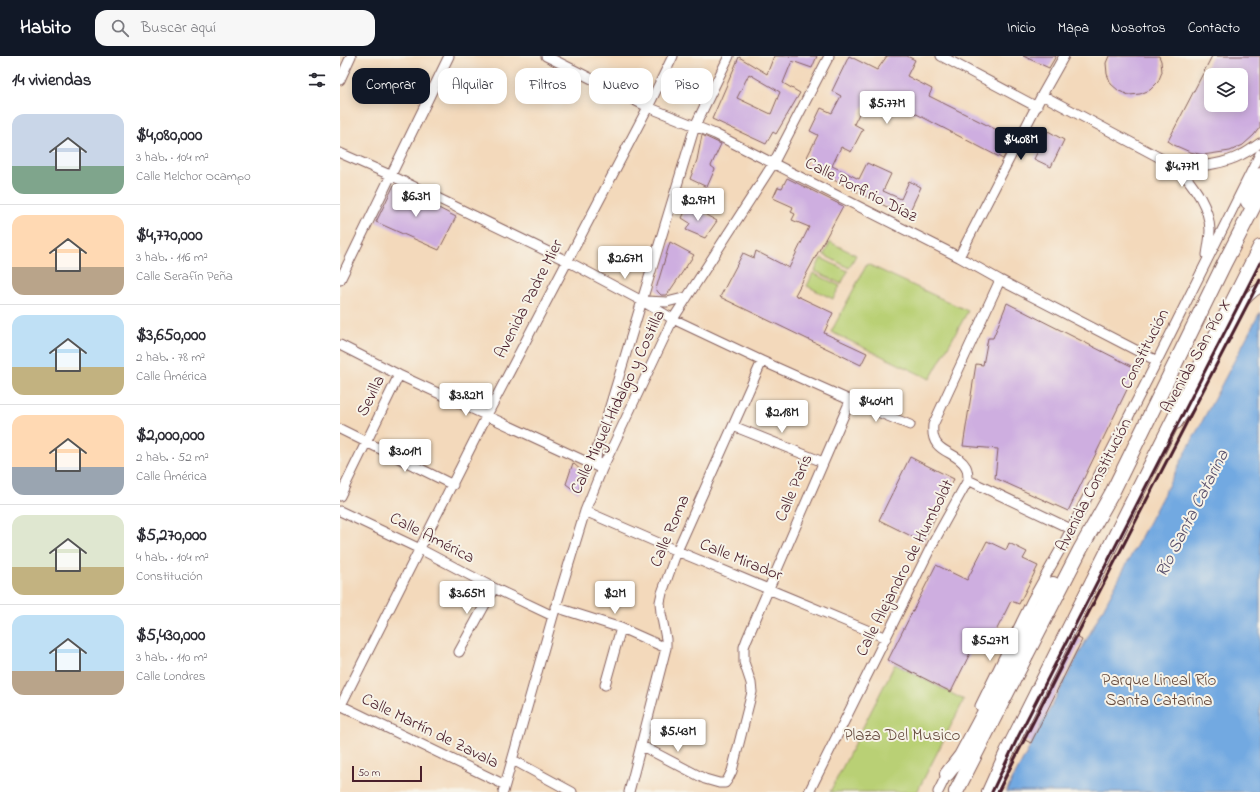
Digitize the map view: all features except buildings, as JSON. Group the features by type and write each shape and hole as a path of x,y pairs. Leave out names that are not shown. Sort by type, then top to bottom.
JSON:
{"highway":[{"path":"1224,264 1236,229 1260,175"},
{"name":"Avenida Constitución","path":"956,792 1076,557 1112,493 1224,264 1260,194"},
{"path":"985,792 1007,752 1260,247"},
{"path":"947,774 961,756 1074,546 1112,493"},
{"path":"990,792 1007,752"}],"street":[{"path":"340,80 351,56"},
{"path":"340,280 449,56"},
{"name":"Calle Porfirio Díaz","path":"546,56 648,106 715,134 959,257 1000,280 1157,361"},
{"name":"Avenida Padre Mier","path":"340,706 673,56"},
{"path":"602,468 596,460 597,449 695,126 729,56"},
{"name":"Calle Miguel Hidalgo y Costilla","path":"504,789 554,612 585,511 602,468 673,319 773,164 829,56"},
{"path":"941,56 1037,107"},
{"path":"959,257 1064,56"},
{"path":"1042,96 1179,168 1195,187 1207,211 1210,232 1207,263"},
{"path":"1179,168 1211,165 1227,161 1242,155 1260,143"},
{"path":"340,153 390,175 567,261 673,319 762,361 910,425"},
{"name":"Constitución","path":"938,792 1032,600 1071,529 1157,361 1260,154"},
{"name":"Calle Alejandro de Humboldt","path":"809,792 932,545 968,480 966,466 935,442 932,434 933,426 1000,280"},
{"name":"Avenida San Pío X","path":"1162,442 1182,418 1194,398 1240,307 1250,295 1260,288"},
{"path":"642,301 668,302 687,297"},
{"path":"340,345 399,375 602,468"},
{"name":"Calle Roma","path":"629,792 666,648 660,602 662,593 677,551 762,361"},
{"name":"Sevilla","path":"340,496 399,375"},
{"name":"Calle París","path":"642,746 705,779 719,784 725,783 728,779 732,770 752,692 751,683 744,662 744,647 850,400"},
{"path":"733,426 823,462"},
{"path":"340,429 453,485"},
{"path":"968,480 1071,529"},
{"name":"Calle América","path":"340,511 420,549 494,588 554,612 621,628 666,648"},
{"name":"Calle Mirador","path":"585,511 886,638"},
{"path":"459,652 494,588"},
{"path":"605,684 621,628"},
{"name":"Calle Martín de Zavala","path":"340,706 504,789"},
{"name":"Calle Martín de Zavala","path":"513,760 572,792"}],"green space":[{"path":"830,242 856,255 849,268 824,255"},
{"path":"821,258 848,271 841,284 815,271"},
{"path":"867,264 968,311 930,379 831,332"},
{"path":"813,273 840,286 833,299 807,286"},
{"name":"Plaza Del Musico","path":"895,664 964,700 917,792 830,792"}],"water":[{"name":"Río Santa Catarina","path":"1260,312 1260,788 1258,792 1006,792"}],"railway":[{"path":"992,792 1018,737 1260,263"},
{"path":"998,792 1260,280"}],"park label":[{"name":"Parque Lineal Río Santa Catarina","path":"1159,690"}]}
